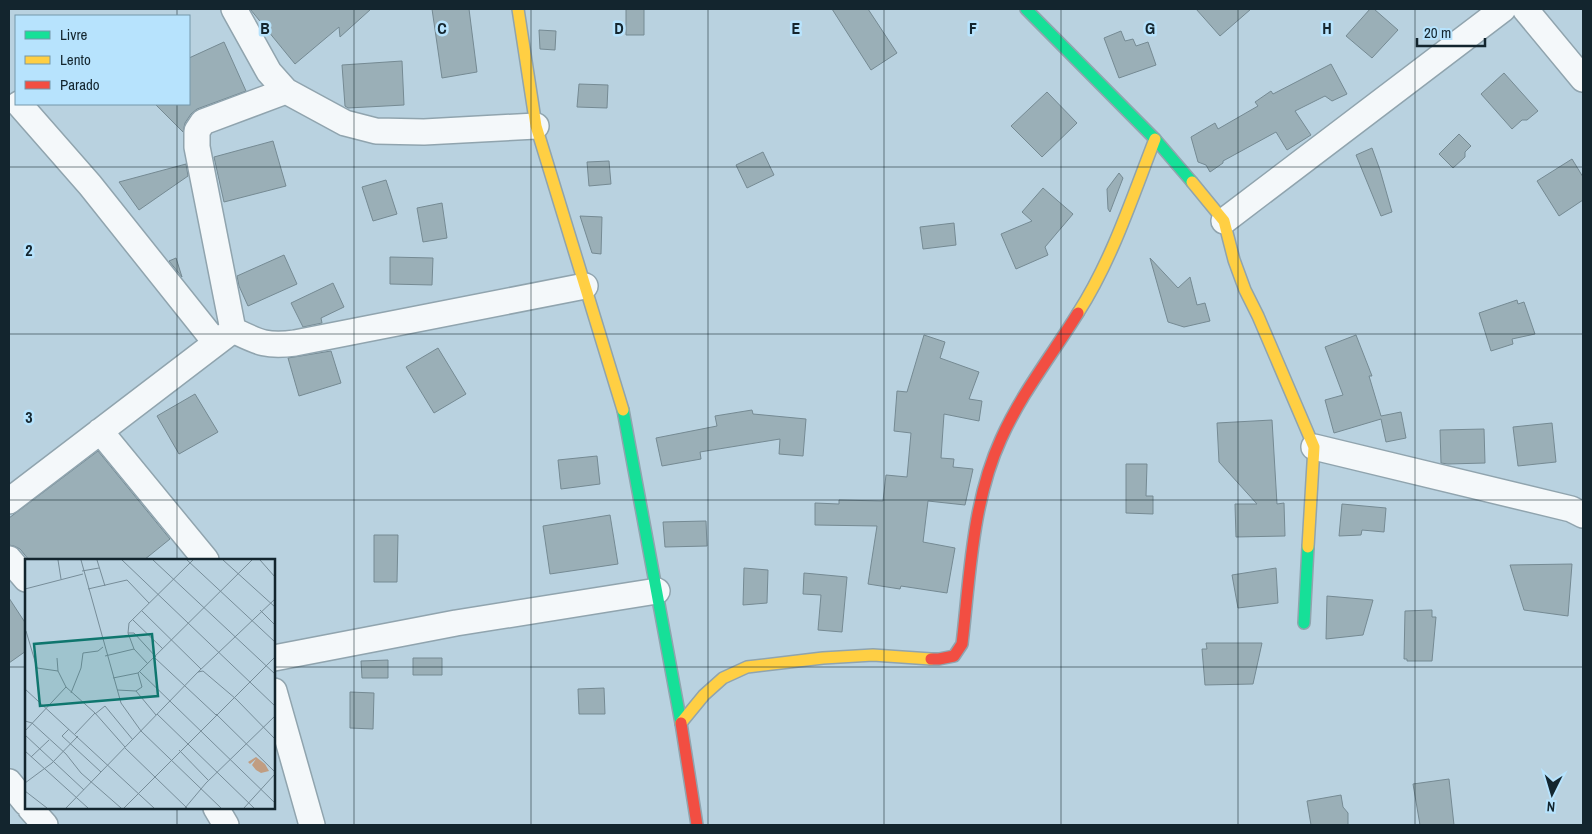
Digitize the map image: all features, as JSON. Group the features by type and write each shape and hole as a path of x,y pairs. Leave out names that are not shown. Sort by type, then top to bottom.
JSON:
{"street":[{"path":"234,9 269,72 286,91 345,123 376,131 424,132 536,126"},
{"path":"518,9 536,126 625,415 681,723 697,825"},
{"path":"1026,9 1155,139 1224,222 1234,260 1245,290 1314,447 1304,623"},
{"path":"1224,222 1503,9"},
{"path":"1525,9 1583,79"},
{"path":"224,337 197,146 197,130 203,122 286,91"},
{"path":"20,105 224,337 276,346 585,286"},
{"path":"681,723 704,695 724,678 747,667 823,658 872,655 939,659 954,656 962,644 981,502 992,461 1007,425 1103,271 1155,139"},
{"path":"9,501 224,337"},
{"path":"100,431 205,559"},
{"path":"1314,447 1571,509 1583,515"},
{"path":"9,559 25,578"},
{"path":"275,658 456,623 657,591"},
{"path":"275,695 312,825"},
{"path":"9,782 25,802"},
{"path":"31,809 45,825"},
{"path":"217,809 226,825"}],"building":[{"path":"250,9 371,9 340,37 339,27 295,64"},
{"path":"432,9 469,9 477,72 442,78"},
{"path":"626,9 644,9 644,35 626,35"},
{"path":"832,9 868,9 897,53 871,70"},
{"path":"1196,9 1251,9 1220,36"},
{"path":"1370,9 1374,9 1398,30 1372,58 1346,36"},
{"path":"539,30 556,31 555,50 540,49"},
{"path":"1121,31 1125,41 1133,39 1136,46 1148,42 1156,65 1119,78 1104,38"},
{"path":"224,42 246,91 197,109 185,123 183,132 156,105 190,105 190,58"},
{"path":"402,61 404,105 348,108 345,106 342,65"},
{"path":"1331,64 1347,94 1332,101 1325,96 1295,111 1311,135 1287,150 1276,132 1223,161 1223,163 1210,172 1206,165 1198,162 1191,137 1215,123 1218,129 1258,106 1255,102 1271,91 1273,94"},
{"path":"1504,73 1538,111 1527,120 1522,120 1512,129 1481,94"},
{"path":"579,84 608,85 607,108 577,107"},
{"path":"1047,92 1077,123 1042,157 1011,126"},
{"path":"1459,134 1471,146 1465,152 1465,157 1453,168 1439,154"},
{"path":"273,141 286,186 224,202 214,157"},
{"path":"1372,148 1392,212 1381,216 1356,155"},
{"path":"763,152 774,175 747,188 736,165"},
{"path":"1572,159 1583,177 1583,200 1559,216 1537,181"},
{"path":"609,161 611,184 589,186 587,162"},
{"path":"186,164 188,176 139,210 119,182"},
{"path":"1119,173 1123,178 1110,212 1108,209 1107,189"},
{"path":"386,180 397,214 373,221 362,187"},
{"path":"1043,188 1073,214 1045,247 1048,255 1016,269 1001,234 1032,221 1022,212"},
{"path":"442,203 447,238 423,242 417,208"},
{"path":"580,216 602,217 601,254 592,253"},
{"path":"954,223 956,245 923,249 920,227"},
{"path":"284,255 297,284 248,306 239,286 237,276"},
{"path":"390,257 433,258 432,285 390,284"},
{"path":"176,258 182,277 169,261"},
{"path":"1150,258 1178,288 1190,277 1197,305 1205,303 1210,321 1184,327 1168,322"},
{"path":"333,283 344,307 321,318 322,323 303,327 291,303"},
{"path":"1517,300 1518,304 1524,302 1535,334 1512,339 1513,344 1491,351 1479,313"},
{"path":"924,335 945,342 940,358 979,372 969,399 982,401 979,421 944,414 941,458 954,459 953,467 973,469 965,505 928,501 923,542 955,548 947,593 901,586 900,589 868,584 877,526 815,525 815,503 839,504 839,500 883,501 886,475 907,477 911,433 894,431 897,391 907,392"},
{"path":"1356,335 1372,376 1369,376 1381,416 1401,412 1406,438 1386,442 1381,419 1334,433 1325,400 1343,395 1325,347"},
{"path":"438,348 466,394 434,413 406,367"},
{"path":"331,351 341,383 299,396 288,358"},
{"path":"195,394 218,432 179,454 157,416"},
{"path":"752,410 753,414 806,419 803,456 779,454 780,439 700,452 701,459 662,466 656,438 717,426 715,416"},
{"path":"1272,420 1277,504 1284,503 1285,536 1236,537 1235,504 1257,504 1219,462 1217,423"},
{"path":"1552,423 1556,462 1518,466 1513,427"},
{"path":"1484,429 1485,463 1441,463 1440,430"},
{"path":"98,451 170,539 145,559 28,559 20,549 9,545 9,518"},
{"path":"597,456 600,484 561,489 558,460"},
{"path":"1126,464 1147,464 1146,496 1153,496 1153,514 1126,513"},
{"path":"1342,504 1386,508 1384,532 1362,530 1361,535 1339,536"},
{"path":"610,515 618,564 550,574 543,526"},
{"path":"706,521 707,546 665,547 663,522"},
{"path":"374,535 398,535 397,582 374,582"},
{"path":"1572,564 1568,616 1524,610 1510,565"},
{"path":"744,568 768,570 767,603 743,605"},
{"path":"1276,568 1278,603 1238,608 1232,575"},
{"path":"804,573 847,577 842,632 818,630 821,595 803,594"},
{"path":"1327,596 1373,600 1363,635 1326,639"},
{"path":"9,598 25,622 25,652 9,663"},
{"path":"1432,610 1432,617 1436,617 1432,661 1407,661 1407,659 1404,659 1405,611"},
{"path":"1206,643 1262,643 1253,684 1205,685 1202,649 1207,649"},
{"path":"413,658 442,658 442,675 413,675"},
{"path":"388,660 388,678 362,678 361,661"},
{"path":"604,688 605,714 579,714 578,689"},
{"path":"350,692 374,693 373,729 350,728"},
{"path":"1449,779 1454,825 1420,825 1413,784"},
{"path":"1341,795 1343,807 1348,813 1348,825 1311,825 1307,801"}],"traffic: fast":[{"path":"1026,9 1155,139 1192,182"},
{"path":"623,410 681,723"},
{"path":"1304,623 1308,547"}],"traffic: slow":[{"path":"518,9 536,126 623,410"},
{"path":"1078,313 1111,250 1155,139"},
{"path":"1192,182 1224,221 1234,260 1245,290 1314,447 1308,547"},
{"path":"681,723 704,695 723,678 747,667 823,658 873,655 931,659"}],"traffic: jam":[{"path":"931,659 954,656 962,644 970,566 978,514 991,463 1018,406 1078,313"},
{"path":"681,723 697,825"}]}
